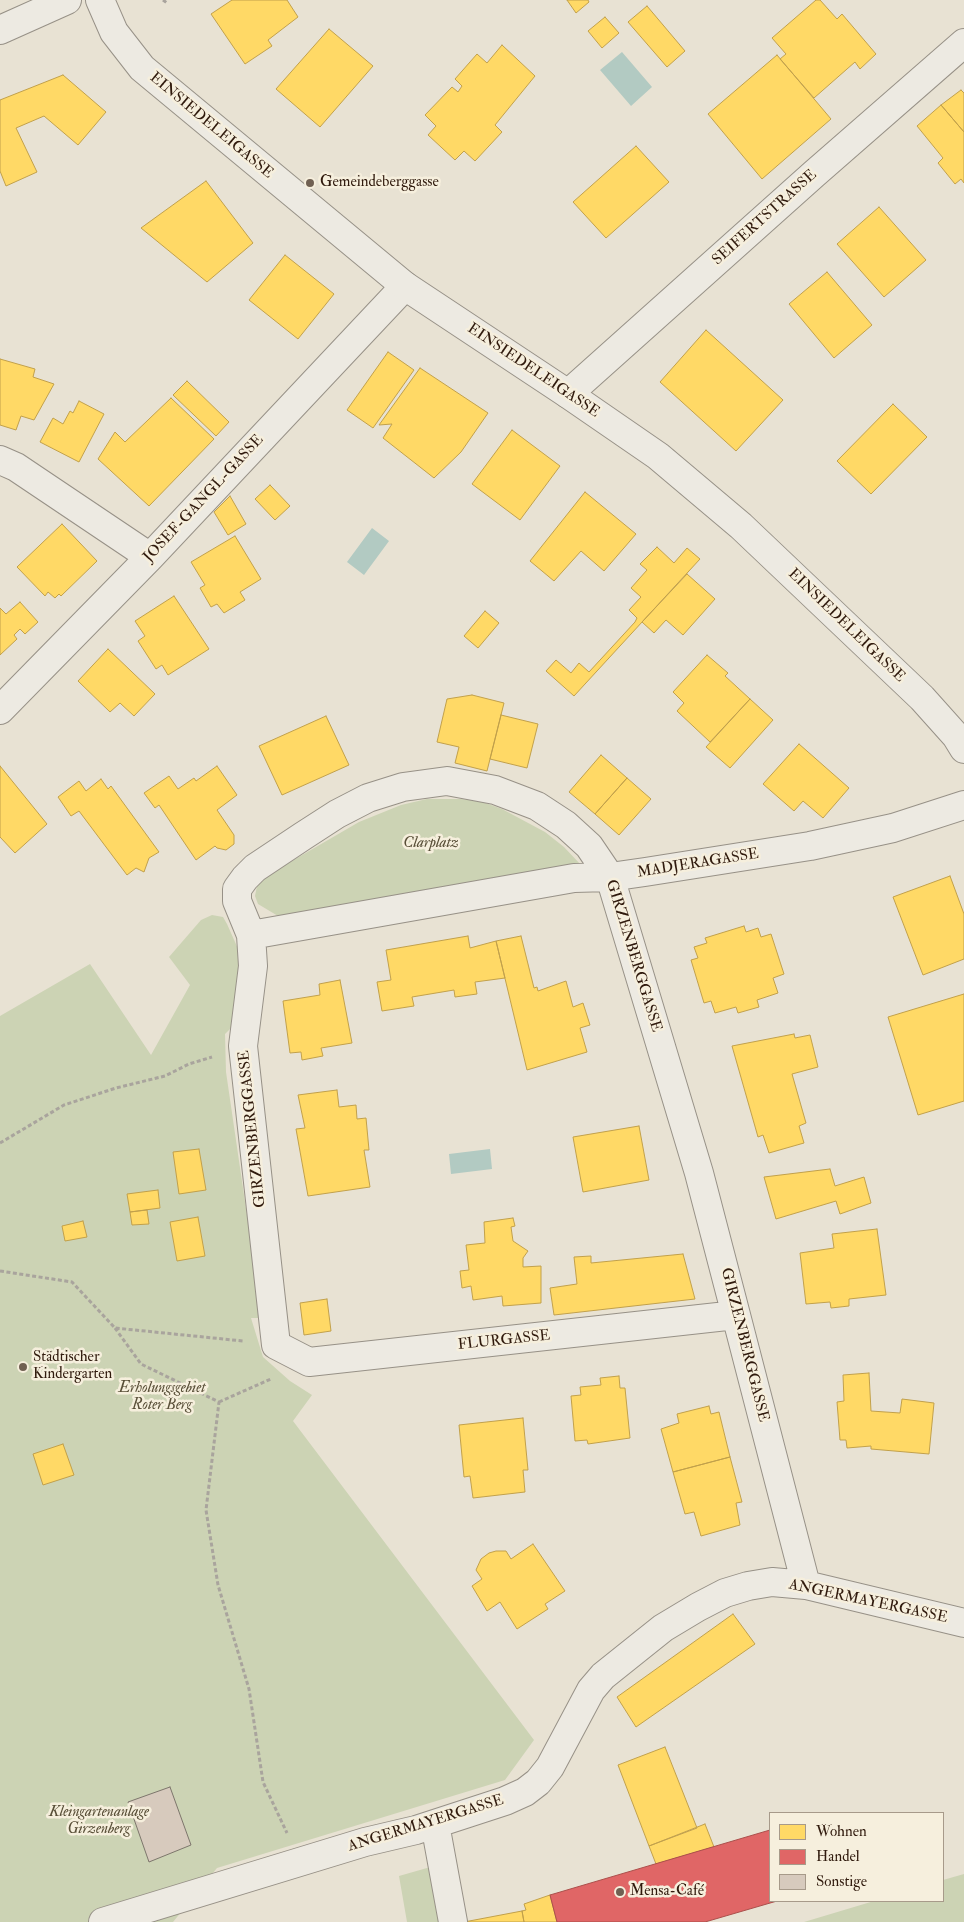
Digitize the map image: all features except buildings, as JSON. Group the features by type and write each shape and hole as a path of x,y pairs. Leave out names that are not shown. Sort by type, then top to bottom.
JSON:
{"street":[{"path":"0,30 67,0"},
{"name":"EINSIEDELEIGASSE","path":"100,0 114,32 142,68 405,286 658,456 741,526 922,698 956,736 964,750"},
{"name":"SEIFERTSTRASSE","path":"568,394 806,181 964,43"},
{"name":"JOSEF-GANGL-GASSE","path":"0,710 150,557 405,286"},
{"path":"0,460 16,467 150,557"},
{"name":"GIRZENBERGGASSE","path":"276,1345 244,1046 253,966 251,935 237,901 237,889 244,878 255,868 337,814 368,798 403,787 447,781 495,790 537,806 566,825 589,846 610,876 699,1174 806,1585"},
{"name":"MADJERAGASSE","path":"251,935 574,878 610,876 810,846 893,828 964,805"},
{"name":"FLURGASSE","path":"310,1362 736,1315"},
{"path":"276,1345 310,1362"},
{"name":"ANGERMAYERGASSE","path":"103,1922 365,1842 436,1824 526,1792 538,1782 550,1766 591,1690 603,1676 663,1628 725,1593 748,1586 772,1582 806,1585 964,1623"},
{"path":"436,1824 453,1922"}],"path":[{"path":"163,0 167,3"},
{"path":"0,1143 64,1105 116,1088 165,1076 189,1064 244,1046"},
{"path":"0,1271 72,1282 114,1328 141,1364 219,1402 310,1362"},
{"path":"114,1328 276,1345"},
{"path":"219,1402 206,1510 218,1586 249,1689 263,1782 299,1862"}],"green space":[{"name":"Clarplatz","path":"427,799 480,801 502,809 545,832 564,847 581,865 278,916 258,904 255,896 257,886 267,876 359,822 401,805"},
{"path":"212,915 223,917 239,951 243,967 238,1021 225,1034 226,1072 262,1318 251,1318 263,1357 290,1381 312,1395 293,1421 534,1740 505,1780 217,1868 173,1922 0,1922 0,1016 90,964 151,1055 190,985 169,957 201,920"},
{"path":"434,1866 444,1922 407,1922 399,1876"},
{"path":"964,1874 964,1922 804,1922 871,1902 944,1902 944,1880"}],"water":[{"path":"622,52 652,87 631,106 600,70"},
{"path":"372,528 389,541 364,575 347,562"},
{"path":"490,1149 492,1169 451,1174 449,1154"}],"place":[{"name":"Gemeindeberggasse","path":"310,183"},
{"name":"Städtischer Kindergarten","path":"23,1367"},
{"name":"Mensa-Café","path":"620,1892"}],"park label":[{"name":"Erholungsgebiet Roter Berg","path":"162,1398"},
{"name":"Kleingartenanlage Girzenberg","path":"99,1822"}]}
